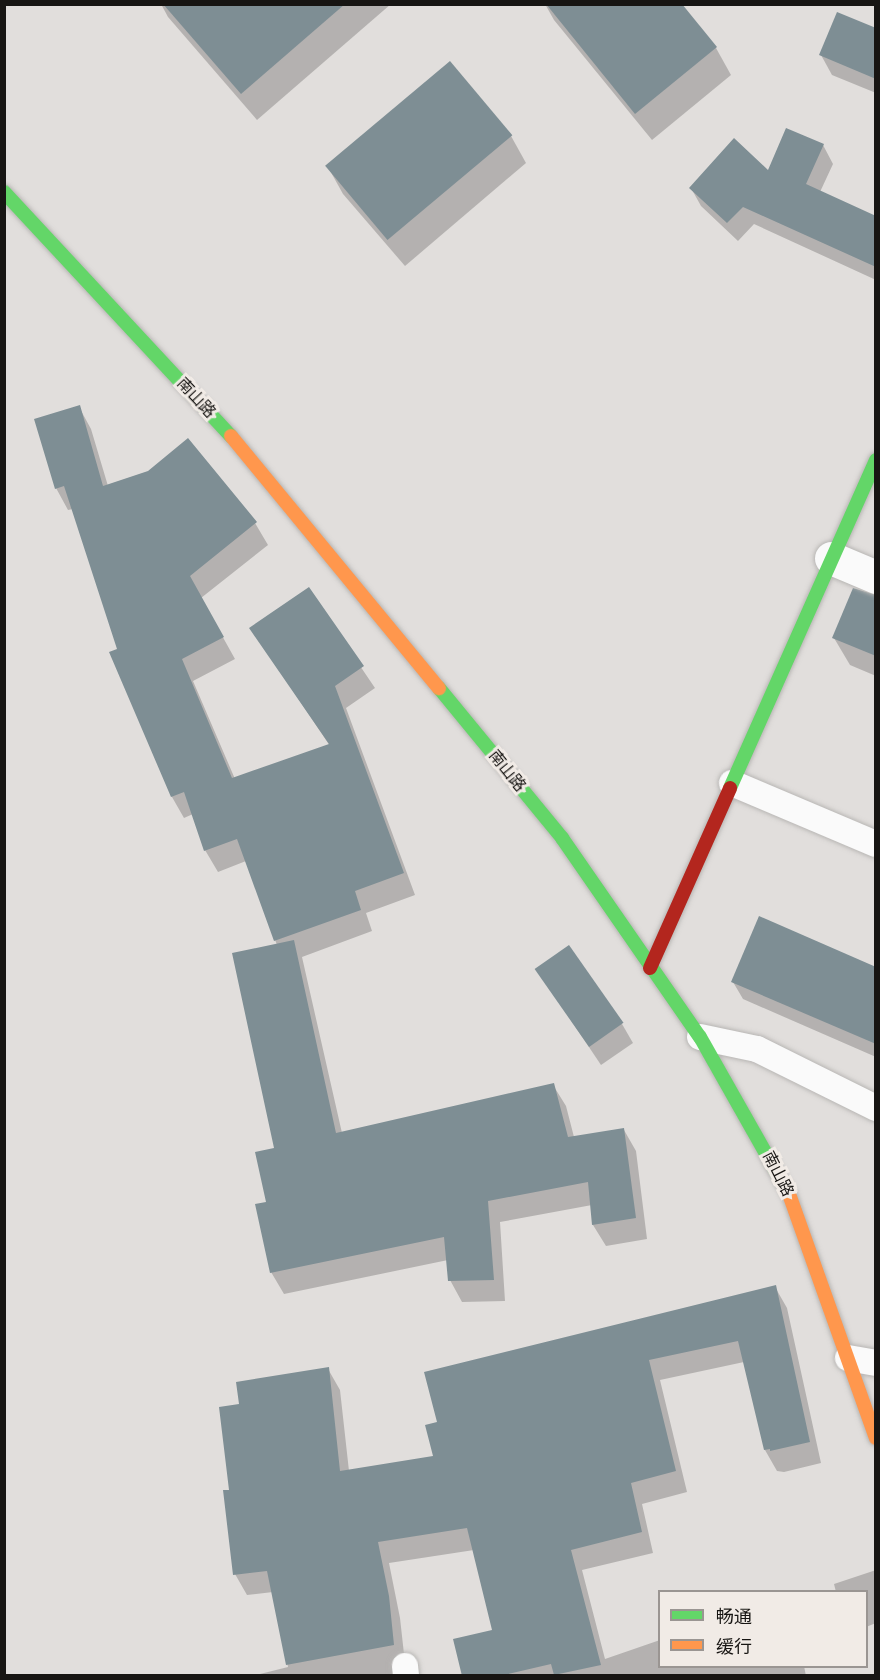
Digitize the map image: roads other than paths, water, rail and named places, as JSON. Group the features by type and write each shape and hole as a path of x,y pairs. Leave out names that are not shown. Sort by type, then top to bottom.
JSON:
{"street":[{"name":"南山路","path":"4,192 251,458 562,838 700,1037 786,1184 876,1438"},
{"path":"650,968 876,460"},
{"path":"831,558 876,577"}],"lane":[{"path":"732,783 876,844"},
{"path":"700,1037 757,1049 876,1108"},
{"path":"848,1358 876,1363"}]}
